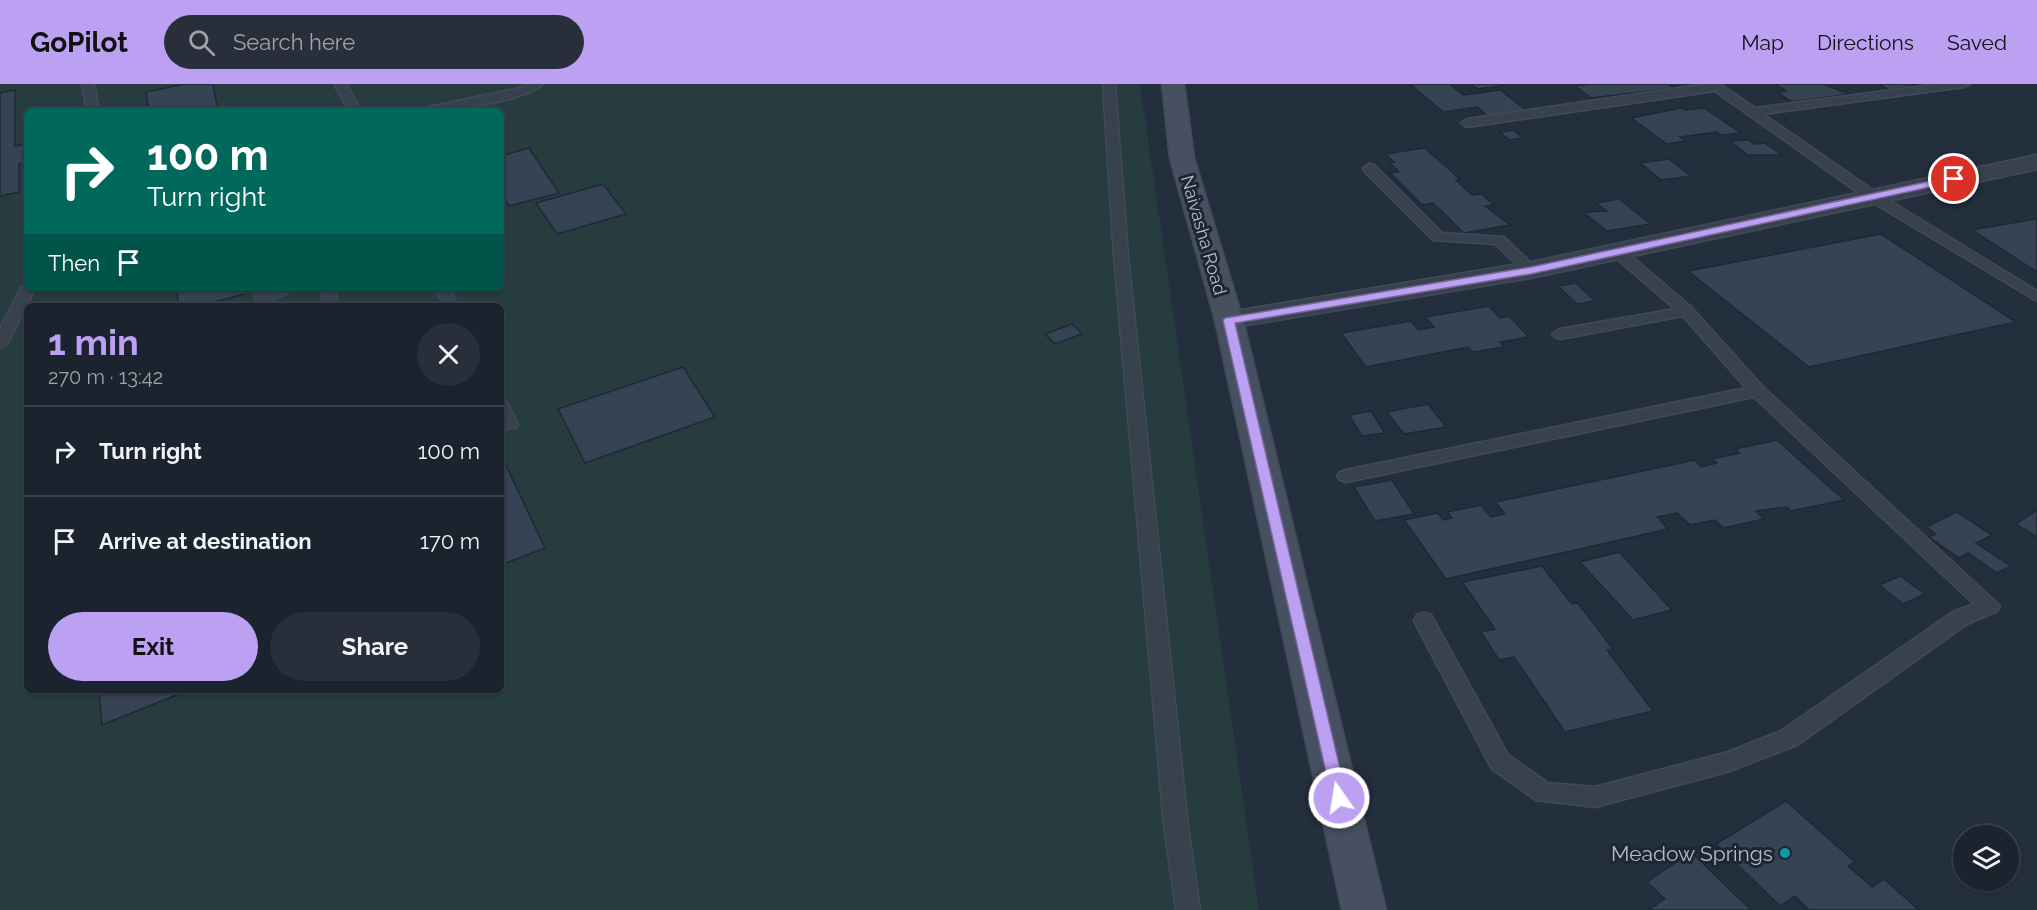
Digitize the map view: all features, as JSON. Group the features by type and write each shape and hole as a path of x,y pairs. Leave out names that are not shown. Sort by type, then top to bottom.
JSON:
{"main road":[{"name":"Naivasha Road","path":"1173,84 1182,158 1229,320 1364,910"}],"street":[{"path":"1229,320 1531,270 1619,253 1872,196 2037,162"}],"lane":[{"path":"88,84 92,108"},
{"path":"340,84 353,108"},
{"path":"443,108 524,91 537,84"},
{"path":"1108,84 1121,256 1174,802 1188,910"},
{"path":"1754,112 1964,84"},
{"path":"1467,123 1713,86 1754,112 1872,196 2037,297"},
{"path":"1369,168 1438,237 1499,240 1531,270"},
{"path":"1424,621 1500,762 1544,792 1595,797 1730,761 1789,738 1960,618 1990,606 1957,579 1757,391 1687,310 1619,253"},
{"path":"0,343 26,291"},
{"path":"260,291 263,300 284,291"},
{"path":"1560,334 1687,310"},
{"path":"1346,476 1757,391"},
{"path":"504,412 510,424"}],"green space":[{"path":"0,84 1140,84 1259,910 0,910"}],"building":[{"path":"185,84 213,84 217,108 149,108 146,92"},
{"path":"1410,84 1450,84 1463,95 1500,90 1526,110 1488,116 1477,107 1443,112"},
{"path":"1471,84 1507,84 1508,85 1478,89"},
{"path":"1668,84 1675,88 1591,98 1575,86"},
{"path":"1775,84 1823,84 1849,94 1792,102 1777,92 1786,91"},
{"path":"1880,85 1916,85 1890,90"},
{"path":"15,90 15,146 24,144 24,163 19,164 19,192 0,196 0,93"},
{"path":"1681,108 1685,110 1704,108 1741,133 1721,135 1717,132 1680,137 1686,141 1667,144 1631,118"},
{"path":"1514,130 1523,138 1509,140 1500,132"},
{"path":"1749,140 1754,144 1765,143 1782,155 1748,155 1730,141"},
{"path":"529,148 559,193 509,206 504,198 504,155"},
{"path":"1425,148 1460,179 1456,180 1472,195 1482,194 1494,205 1485,206 1510,225 1464,233 1433,203 1422,205 1390,173 1399,172 1389,162 1394,162 1385,154"},
{"path":"1669,159 1691,176 1661,180 1640,163"},
{"path":"603,184 626,214 557,234 536,203"},
{"path":"1619,199 1651,224 1607,231 1583,212 1607,211 1596,203"},
{"path":"2035,219 2037,221 2037,272 1972,230"},
{"path":"1881,234 2016,322 1809,367 1688,271"},
{"path":"1576,283 1595,301 1577,304 1558,286"},
{"path":"176,291 243,291 244,294 210,303 178,303"},
{"path":"1489,306 1500,318 1509,316 1529,337 1500,342 1504,347 1473,352 1468,347 1366,367 1341,333 1411,321 1418,330 1434,327 1425,317"},
{"path":"1072,324 1082,334 1055,344 1045,334"},
{"path":"683,367 715,417 585,463 558,409"},
{"path":"1428,404 1446,427 1404,434 1387,412"},
{"path":"1371,411 1385,433 1362,436 1349,415"},
{"path":"1777,440 1844,500 1791,511 1786,507 1756,511 1764,519 1724,528 1715,520 1690,525 1677,513 1657,517 1668,529 1446,579 1404,520 1438,513 1443,520 1452,518 1447,512 1481,505 1491,517 1505,514 1495,502 1695,460 1701,467 1717,463 1712,459 1740,453 1735,449"},
{"path":"504,461 545,548 504,564"},
{"path":"1392,480 1414,514 1375,521 1354,487"},
{"path":"2037,510 2037,537 2016,524"},
{"path":"1957,512 1992,535 1976,543 2011,566 1997,573 1968,553 1959,558 1929,537 1936,534 1926,527"},
{"path":"1619,552 1672,610 1633,620 1580,562"},
{"path":"1542,566 1572,604 1578,603 1613,649 1607,650 1653,711 1565,732 1514,657 1499,660 1481,632 1495,629 1462,582"},
{"path":"1900,576 1925,594 1903,604 1879,585"},
{"path":"99,693 182,693 102,725"},
{"name":"Meadow Springs","path":"1786,801 1855,862 1848,866 1872,887 1884,879 1919,910 1809,910 1795,896 1780,906 1716,844"},
{"name":"Meadow Springs","path":"1691,852 1751,910 1648,910 1665,899 1647,882"}],"place":[{"name":"Meadow Springs","path":"1785,853"}],"route":[{"path":"1339,798 1229,320 1531,270 1619,253 1954,179"}]}
